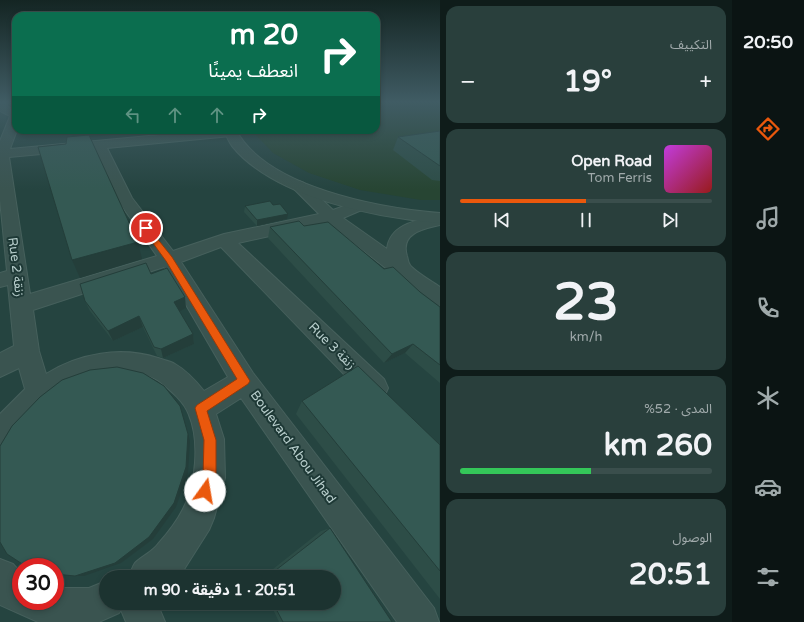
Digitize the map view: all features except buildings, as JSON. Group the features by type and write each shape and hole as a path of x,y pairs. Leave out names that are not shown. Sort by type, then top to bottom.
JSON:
{"street":[{"name":"Rue 2 زنقة","path":"10,131 1,154 9,278 21,306 27,351 39,393"},
{"path":"1,154 209,134"},
{"path":"232,134 240,147 254,160 273,173 299,186 358,206 406,215 440,219"},
{"name":"Boulevard Abou Jihad","path":"99,144 125,199 169,259 244,381 420,622"},
{"path":"299,186 331,217 440,298"},
{"path":"21,306 224,240 331,217 358,206"},
{"path":"401,269 396,247 401,234 415,226 440,219"},
{"name":"Rue 3 زنقة","path":"224,240 389,402"},
{"path":"0,366 27,351"},
{"path":"0,439 13,419 39,393 64,376 91,366 118,362 143,364 166,372 185,387 201,408 210,440 209,478 197,518 170,558 155,570"},
{"path":"201,408 244,381"},
{"path":"0,577 12,591"},
{"path":"64,607 89,607 99,603"},
{"path":"140,610 146,622"}],"green space":[{"path":"380,131 440,131 440,200 421,200 360,190 309,173 273,153 255,134 380,134"}],"route":[{"path":"146,228 169,259 244,381 201,408 210,440 209,478 205,491"}]}
